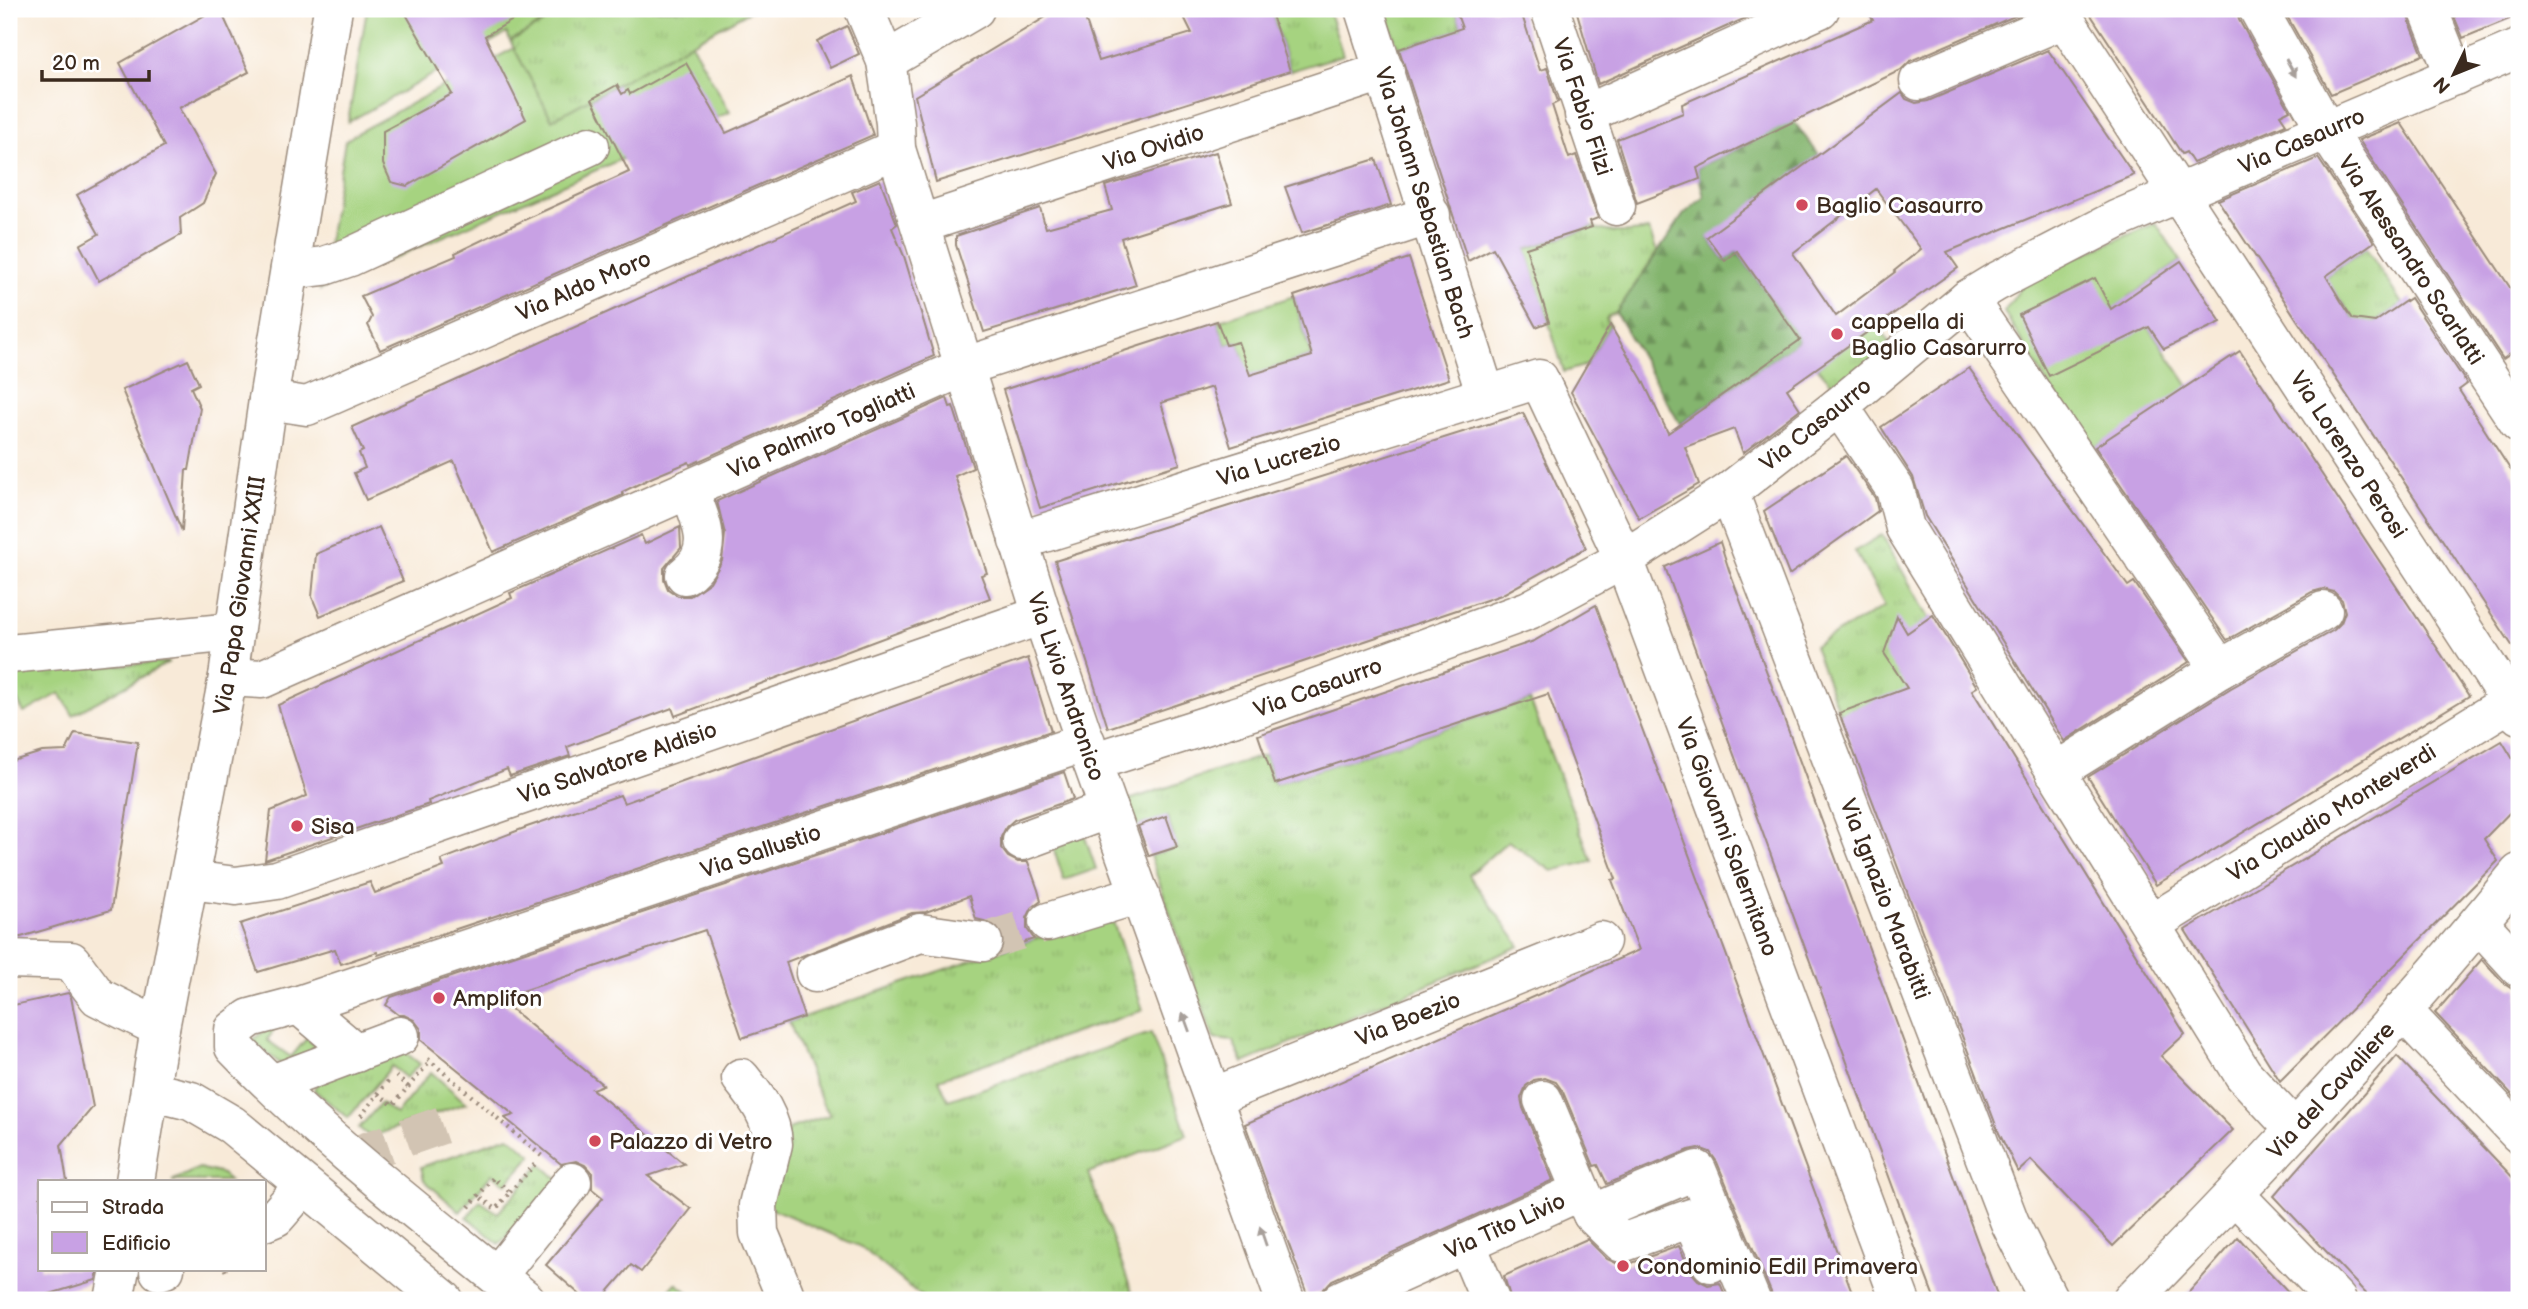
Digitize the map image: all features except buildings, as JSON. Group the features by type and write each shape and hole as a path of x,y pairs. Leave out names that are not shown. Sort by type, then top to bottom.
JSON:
{"street":[{"name":"Via Papa Giovanni XXIII","path":"135,1180 160,1028 228,677 268,400 333,9"},
{"name":"Via Livio Andronico","path":"864,9 886,61 896,149 1042,615 1285,1300"},
{"path":"886,61 975,9"},
{"name":"Via Johann Sebastian Bach","path":"1364,9 1486,396"},
{"name":"Via Fabio Filzi","path":"1550,9 1616,206"},
{"path":"1584,115 1819,9"},
{"name":"Via Alessandro Scarlatti","path":"2258,9 2326,130 2519,423"},
{"path":"2428,9 2455,76"},
{"path":"1919,81 2061,14"},
{"name":"Via Lorenzo Perosi","path":"2061,14 2515,708"},
{"name":"Via Casaurro","path":"1089,752 1258,709 1529,610 1624,559 1729,492 1839,406 1968,299 2118,219 2519,48"},
{"name":"Via Ovidio","path":"921,224 1385,71"},
{"path":"290,270 324,266 350,257 590,146"},
{"name":"Via Aldo Moro","path":"268,400 307,406 896,149"},
{"name":"Via Palmiro Togliatti","path":"228,677 262,679 966,366 1431,215"},
{"path":"1968,299 2220,669"},
{"name":"Via Lucrezio","path":"1018,541 1539,379"},
{"name":"Via Giovanni Salernitano","path":"1539,379 1624,559 1900,1300"},
{"path":"1839,406 1895,489 1905,528 2244,1074 2295,1130"},
{"path":"685,575 693,570 701,558 706,539 689,489"},
{"name":"Via Ignazio Marabitti","path":"1729,492 2010,1223 2049,1300"},
{"path":"2055,772 2220,669 2323,611"},
{"name":"Via Salvatore Aldisio","path":"190,880 236,886 277,880 1042,615"},
{"path":"9,654 234,632"},
{"name":"Via Claudio Monteverdi","path":"2151,924 2515,708"},
{"name":"Via Sallustio","path":"526,1300 338,1144 272,1084 233,1047 234,1030 250,1018 299,1005 435,958 1089,752"},
{"path":"1022,841 1109,809"},
{"name":"Via del Cavaliere","path":"2132,1300 2295,1130 2479,923 2519,873"},
{"path":"1048,922 1140,894"},
{"path":"2479,923 2519,967"},
{"path":"815,973 920,933 983,942"},
{"name":"Via Boezio","path":"1213,1097 1601,941"},
{"path":"9,959 71,961 98,997 160,1028"},
{"path":"299,1005 356,1053"},
{"path":"2402,1010 2519,1134"},
{"path":"272,1084 400,1036"},
{"path":"741,1078 761,1103 773,1134 758,1205 759,1233 784,1293 780,1300"},
{"path":"150,1091 191,1101 232,1125 444,1300"},
{"name":"Via Tito Livio","path":"1340,1300 1466,1243 1587,1202 1543,1100"},
{"path":"1726,1300 1691,1218 1622,1243 1587,1202 1697,1170 1751,1300"},
{"path":"496,1276 572,1182"},
{"path":"266,1221 276,1217 304,1185"},
{"path":"2235,1195 2337,1300"},
{"path":"1466,1243 1490,1300"},
{"path":"114,1300 120,1270"}],"path":[{"path":"400,1036 572,1182"},
{"path":"378,1094 393,1105 430,1061"},
{"path":"338,1144 393,1074 408,1087"},
{"path":"478,1196 496,1209 541,1156"},
{"path":"446,1235 493,1178 510,1192"}],"green space":[{"path":"367,9 568,9 510,41 507,33 348,122"},
{"path":"568,9 753,9 552,120 510,41"},
{"path":"1270,9 1328,9 1343,55 1290,71"},
{"path":"1385,9 1455,9 1462,29 1398,49"},
{"path":"691,43 730,112 320,290 345,141 514,48 552,120"},
{"path":"1783,107 1819,155 1708,238 1725,261 1737,251 1801,340 1680,424 1616,313 1684,214 1704,197 1697,168 1750,143"},
{"path":"2156,223 2181,261 2129,297 2190,388 2093,449 2050,388 2004,312 2022,286 2041,272"},
{"path":"1592,227 1620,232 1649,230 1657,252 1616,313 1606,319 1610,325 1587,365 1564,372 1526,249"},
{"path":"2366,248 2402,304 2361,331 2325,277"},
{"path":"1294,296 1311,356 1249,376 1238,342 1226,345 1217,321"},
{"path":"1877,324 1892,348 1836,388 1817,367"},
{"path":"1882,535 1956,666 1898,704 1839,713 1814,646 1885,606 1855,551"},
{"path":"169,662 73,715 60,693 24,713 9,684 9,677 15,677 20,671"},
{"path":"1530,700 1592,861 1552,871 1508,841 1469,875 1520,946 1243,1063 1233,1041 1214,1039 1150,856 1177,847 1167,817 1135,827 1126,801 1265,755 1275,784"},
{"path":"1083,831 1096,869 1064,880 1052,843"},
{"path":"1110,913 1143,1010 939,1079 948,1100 1151,1033 1187,1135 1088,1173 1135,1300 926,1300 861,1247 766,1206 788,1129 830,1115 789,1022"},
{"path":"284,1017 267,1040 291,1057 307,1038 320,1051 284,1067 252,1040"},
{"path":"396,1045 420,1064 406,1078 392,1066 348,1118 314,1090 321,1072"},
{"path":"431,1072 466,1103 370,1137 359,1128 381,1103 396,1114"},
{"path":"509,1136 532,1155 506,1184 492,1174 460,1212 424,1180 421,1167"},
{"path":"541,1164 561,1182 499,1244 467,1217 480,1201 498,1213"},
{"path":"199,1168 222,1174 229,1180 174,1180"},
{"path":"676,1283 698,1300 654,1300 663,1290 667,1293"}],"tunnel":[{"path":"983,942 1048,922"},
{"path":"352,1156 451,1122"}],"place":[{"name":"Baglio Casaurro","path":"1802,205"},
{"name":"cappella di Baglio Casarurro","path":"1837,334"},
{"name":"Sisa","path":"297,826"},
{"name":"Amplifon","path":"439,998"},
{"name":"Palazzo di Vetro","path":"595,1141"},
{"name":"Condominio Edil Primavera","path":"1623,1266"}]}
